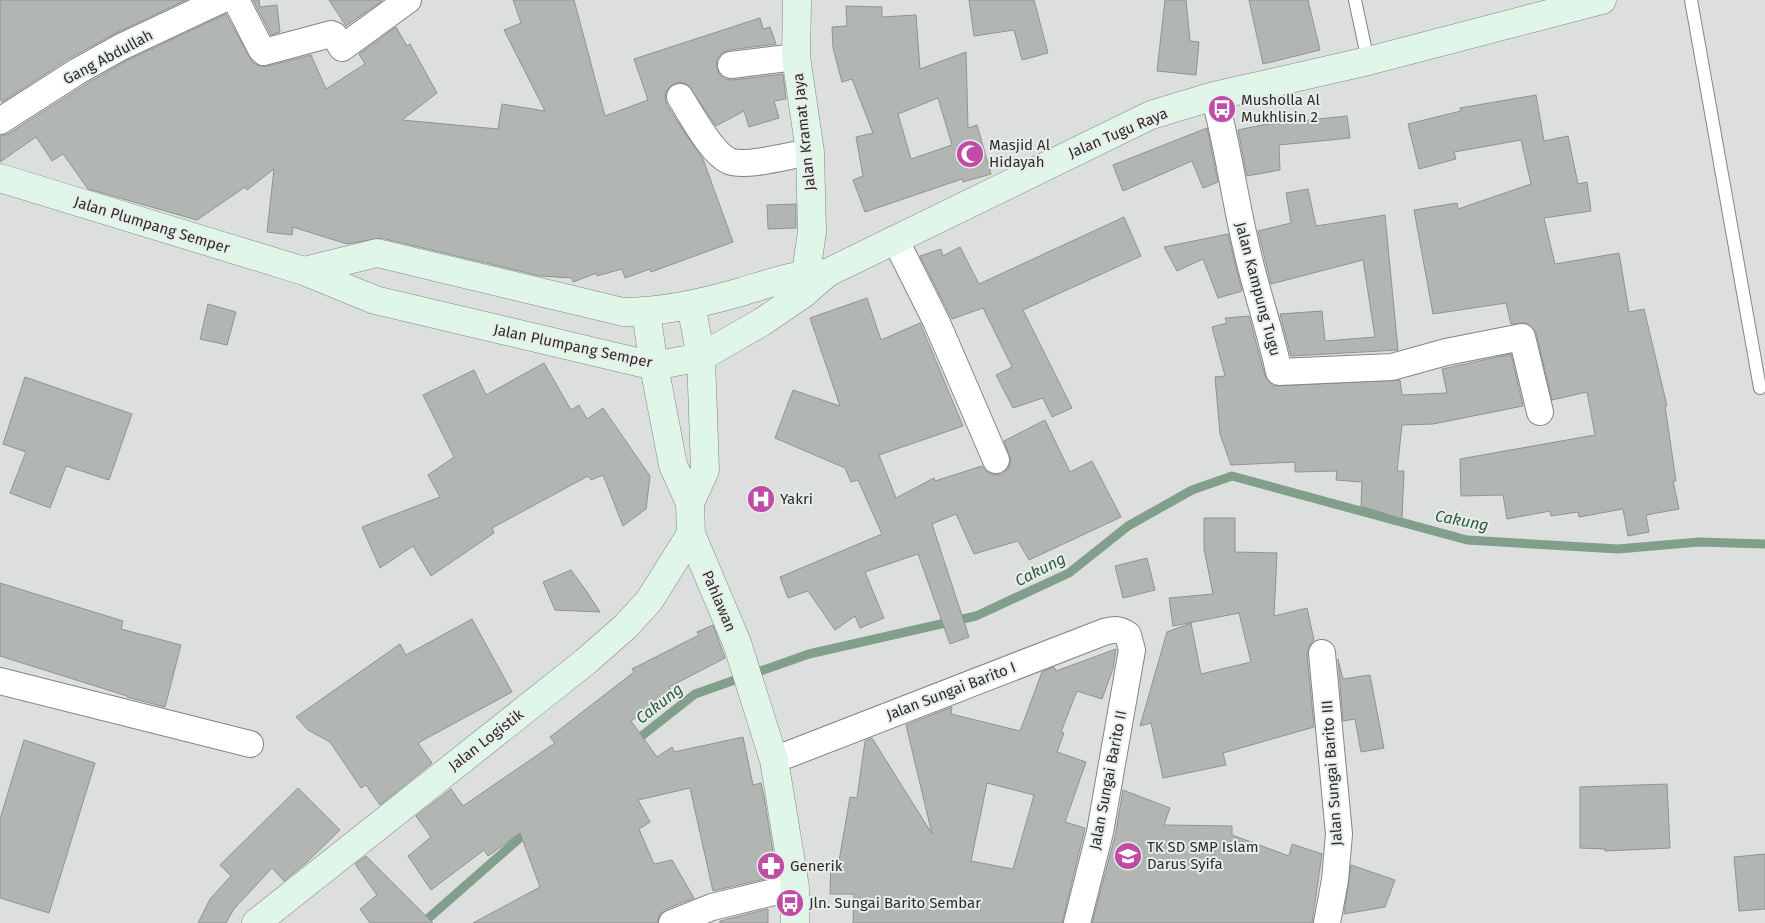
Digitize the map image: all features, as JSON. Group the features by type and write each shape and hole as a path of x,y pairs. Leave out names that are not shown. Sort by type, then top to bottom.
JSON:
{"main road":[{"name":"Jalan Kramat Jaya","path":"797,0 796,57 810,152 812,280"},
{"name":"Jalan Tugu Raya","path":"812,280 1151,115 1214,96 1368,62 1602,0"},
{"name":"Jalan Plumpang Semper","path":"0,178 304,271 375,300 654,366 701,357 762,322 812,280"},
{"path":"304,271 377,254 623,312 646,312 691,305 812,280"},
{"name":"Pahlawan","path":"690,503 704,470 701,357 691,305"},
{"name":"Pahlawan","path":"646,312 654,366 674,465 690,503 691,534 737,643 756,698 774,760 800,922"},
{"name":"Jalan Logistik","path":"256,923 584,662 624,627 649,601 691,534"}],"street":[{"name":"Gang Abdullah","path":"0,121 78,71 121,47 220,0"},
{"path":"236,0 260,49 264,52 331,34 342,48 408,0"},
{"path":"731,65 796,57"},
{"name":"Jalan Kampung Tugu","path":"1214,96 1226,139 1234,197 1279,372 1392,367 1446,352 1522,337 1540,412"},
{"path":"680,97 717,154 730,162 746,162 810,152"},
{"path":"895,239 937,323 996,460"},
{"name":"Jalan Sungai Barito I","path":"774,760 1104,632 1119,630 1128,636"},
{"name":"Jalan Sungai Barito II","path":"1077,923 1102,823 1132,650 1128,636"},
{"name":"Jalan Sungai Barito III","path":"1322,653 1339,834 1335,880 1327,923"},
{"path":"0,681 250,744"},
{"path":"672,923 712,906 795,888"}],"lane":[{"path":"1355,0 1368,62"},
{"path":"1691,0 1760,388"}],"building":[{"path":"0,0 186,0 114,34 70,58 2,102 0,99"},
{"path":"253,0 259,0 260,7 277,5 280,32 271,35"},
{"path":"329,0 381,0 382,1 346,26"},
{"path":"513,0 574,0 605,116 648,100 634,59 760,18 763,29 770,27 776,44 729,50 722,53 717,59 716,66 719,74 725,79 732,80 783,74 786,99 774,101 779,118 749,127 744,111 716,126 687,84 680,82 673,84 667,90 665,97 667,105 703,159 733,242 651,272 650,269 625,278 622,269 597,276 597,273 573,282 572,278 540,276 381,238 347,244 293,227 292,235 267,232 274,169 247,190 245,187 197,220 88,189 63,154 52,161 36,137 0,162 0,136 8,134 86,84 128,60 226,14 253,63 260,66 268,66 311,55 326,89 365,64 359,54 396,27 407,46 410,44 437,93 402,120 498,129 502,104 545,111 504,30 521,23"},
{"path":"969,0 1034,0 1048,53 1022,60 1014,30 974,36"},
{"path":"1165,0 1186,0 1190,41 1199,42 1196,75 1157,71"},
{"path":"1249,0 1308,0 1320,50 1263,64"},
{"path":"846,6 882,7 882,17 916,15 920,69 966,52 968,128 977,125 991,174 963,182 962,179 865,212 853,180 863,176 856,137 873,133 852,79 842,82 833,48 832,27 847,26","holes":["938,98 952,145 911,159 898,114"]},
{"path":"1536,95 1544,141 1568,136 1578,184 1587,182 1591,211 1544,218 1555,264 1619,253 1629,312 1644,309 1667,406 1665,406 1676,481 1673,481 1679,509 1646,515 1649,532 1628,536 1623,509 1579,517 1578,512 1551,516 1550,511 1507,519 1503,495 1461,496 1460,459 1595,435 1587,392 1552,400 1536,333 1527,323 1511,324 1506,303 1433,314 1414,210 1457,203 1458,209 1531,184 1521,140 1454,152 1456,159 1419,169 1408,124 1461,111 1460,108"},
{"path":"1347,116 1350,138 1279,145 1280,170 1247,176 1238,130 1262,125"},
{"path":"1207,128 1218,182 1203,188 1192,161 1123,191 1113,165"},
{"path":"1308,189 1316,226 1385,215 1398,350 1291,356 1280,314 1322,311 1325,341 1375,337 1363,260 1271,284 1258,231 1291,223 1286,193"},
{"path":"796,204 796,228 768,229 767,205"},
{"path":"1124,217 1141,256 1023,310 1072,408 1052,417 1043,398 1013,408 996,375 1012,367 983,308 952,319 920,256 941,249 943,256 960,247 979,284"},
{"path":"1228,234 1242,291 1218,298 1203,259 1177,271 1164,247"},
{"path":"867,298 881,340 920,323 963,426 879,455 896,498 934,478 935,481 982,466 987,472 994,475 1002,474 1008,469 1011,461 1004,441 1045,420 1070,472 1092,461 1121,517 1029,560 1018,541 974,554 956,514 932,524 969,637 950,644 918,554 865,572 884,618 860,628 855,616 835,630 808,591 788,598 780,577 882,534 858,480 851,482 845,468 775,438 793,390 840,406 810,318"},
{"path":"208,304 236,312 227,345 200,339"},
{"path":"1249,316 1265,376 1273,386 1400,380 1402,395 1447,393 1442,369 1511,354 1523,406 1433,424 1402,425 1397,471 1404,471 1402,519 1361,506 1362,482 1336,480 1337,471 1295,472 1295,462 1231,465 1220,434 1215,377 1225,376 1212,327 1227,323 1225,318"},
{"path":"544,363 571,410 579,405 587,419 603,408 650,476 646,509 623,526 603,475 591,480 588,476 492,528 494,533 431,576 413,546 380,568 362,527 440,497 428,475 454,457 423,395 474,370 486,395"},
{"path":"25,377 132,414 109,480 66,466 50,508 10,493 26,452 3,444"},
{"path":"1204,518 1235,518 1235,552 1277,553 1274,616 1307,608 1314,640 1309,646 1307,654 1314,727 1223,753 1226,765 1163,778 1151,723 1140,726 1167,632 1191,623 1201,674 1251,662 1239,613 1173,626 1169,598 1213,594 1204,549"},
{"path":"1147,558 1155,590 1123,598 1115,566"},
{"path":"571,570 600,612 555,610 543,582"},
{"path":"0,583 123,621 121,629 181,645 165,707 127,697 0,656"},
{"path":"472,619 512,692 418,743 432,763 380,805 366,785 361,788 330,742 308,730 296,717 400,644 406,655"},
{"path":"713,625 725,658 669,687 672,692 631,721 657,757 672,747 674,752 743,737 753,785 761,783 777,876 713,891 690,788 638,800 650,822 639,829 654,864 672,860 694,898 666,909 660,914 657,923 473,923 540,887 520,833 488,856 484,850 431,890 408,856 431,837 416,816 451,789 463,806 555,743 550,737 634,672 632,669 699,635 697,632"},
{"path":"1116,649 1113,669 1102,699 1077,691 1061,732 1064,733 1057,752 1086,762 1065,822 1085,828 1062,923 853,923 854,894 830,894 831,861 839,861 850,797 857,798 865,741 872,738 932,834 906,725 952,707 951,714 1020,731 1042,672 1054,667 1056,671","holes":["987,783 1034,795 1013,869 971,861"]},
{"path":"1338,659 1343,679 1370,675 1384,748 1361,752 1355,719 1343,721"},
{"path":"24,740 95,763 49,913 0,898 0,819"},
{"path":"1667,784 1670,848 1605,851 1605,849 1580,848 1580,787"},
{"path":"298,788 340,830 306,863 284,881 272,868 234,909 226,923 198,923 210,899 231,876 220,865"},
{"path":"1123,790 1170,808 1164,825 1232,826 1232,835 1289,856 1292,844 1322,854 1312,923 1092,923 1115,836"},
{"path":"1765,854 1765,909 1739,911 1734,857"},
{"path":"366,856 433,923 370,923 360,909 377,895 355,864"},
{"path":"1351,865 1395,880 1385,907 1344,914"},
{"path":"768,909 768,923 720,923 720,921"}],"waterway":[{"name":"Cakung","path":"634,742 695,694 809,654 976,616 1069,573 1128,526 1192,490 1232,476 1467,540 1618,549 1699,542 1765,544"},
{"name":"Cakung","path":"423,923 530,829"}],"place":[{"name":"Musholla Al Mukhlisin 2","path":"1222,109"},
{"name":"Masjid Al Hidayah","path":"970,154"},
{"name":"Yakri","path":"761,499"},
{"name":"TK SD SMP Islam Darus Syifa","path":"1128,856"},
{"name":"Generik","path":"771,866"},
{"name":"Jln. Sungai Barito Sembar","path":"790,903"}]}
